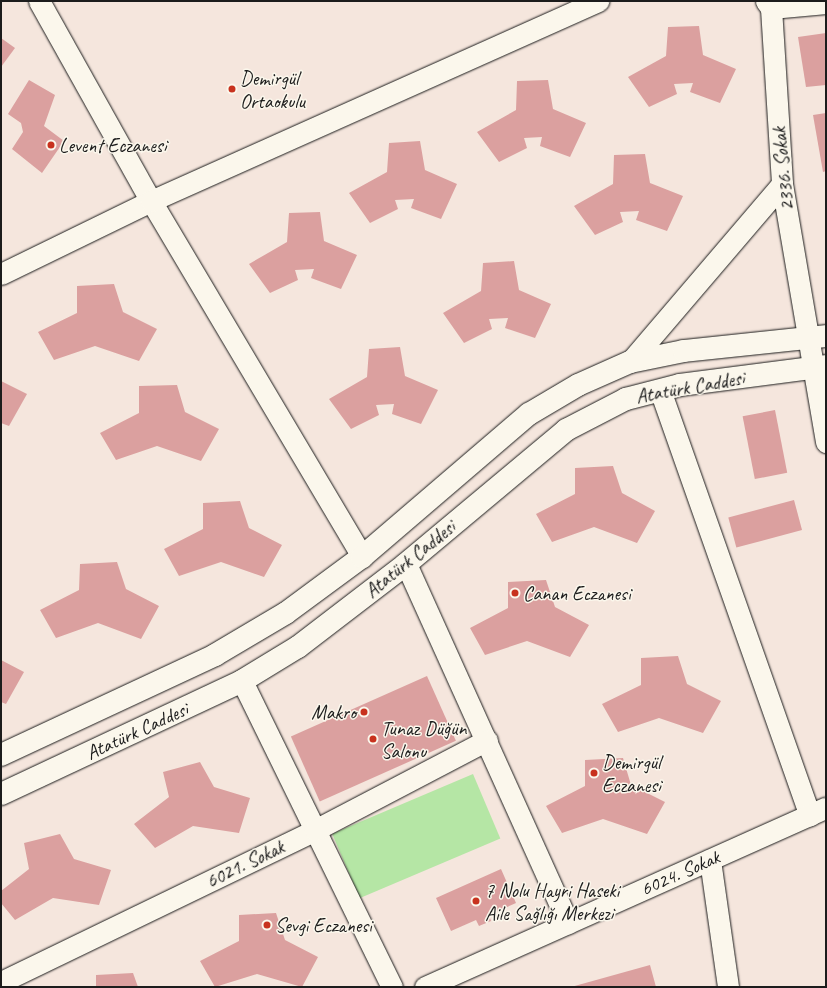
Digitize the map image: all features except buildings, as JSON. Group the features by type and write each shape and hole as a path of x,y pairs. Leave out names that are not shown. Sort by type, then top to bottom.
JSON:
{"main road":[{"name":"Atatürk Caddesi","path":"1,755 248,637 362,557 529,414 578,385 630,362 684,351 817,337"},
{"name":"Atatürk Caddesi","path":"1,794 242,681 298,647 406,564 566,430 626,399 660,390 820,367"}],"street":[{"path":"39,1 151,201 362,557"},
{"path":"1,274 151,201 598,1"},
{"path":"768,5 826,3"},
{"name":"2336. Sokak","path":"768,5 782,184 817,337 826,442"},
{"path":"630,362 782,184"},
{"path":"660,390 818,812"},
{"path":"406,564 487,740 568,923"},
{"path":"242,681 392,987"},
{"name":"6021. Sokak","path":"1,982 315,830 487,740"},
{"name":"6024. Sokak","path":"425,987 818,812"},
{"path":"710,860 728,987"}],"green space":[{"path":"473,774 500,838 360,898 332,834"}],"place":[{"name":"Demirgül Ortaokulu","path":"232,89"},
{"name":"Levent Eczanesi","path":"51,145"},
{"name":"Canan Eczanesi","path":"515,593"},
{"name":"Makro","path":"364,712"},
{"name":"Tunaz Düğün Salonu","path":"373,739"},
{"name":"Demirgül Eczanesi","path":"594,773"},
{"name":"7 Nolu Hayri Haseki Aile Sağlığı Merkezi","path":"476,901"},
{"name":"Sevgi Eczanesi","path":"267,925"}]}
